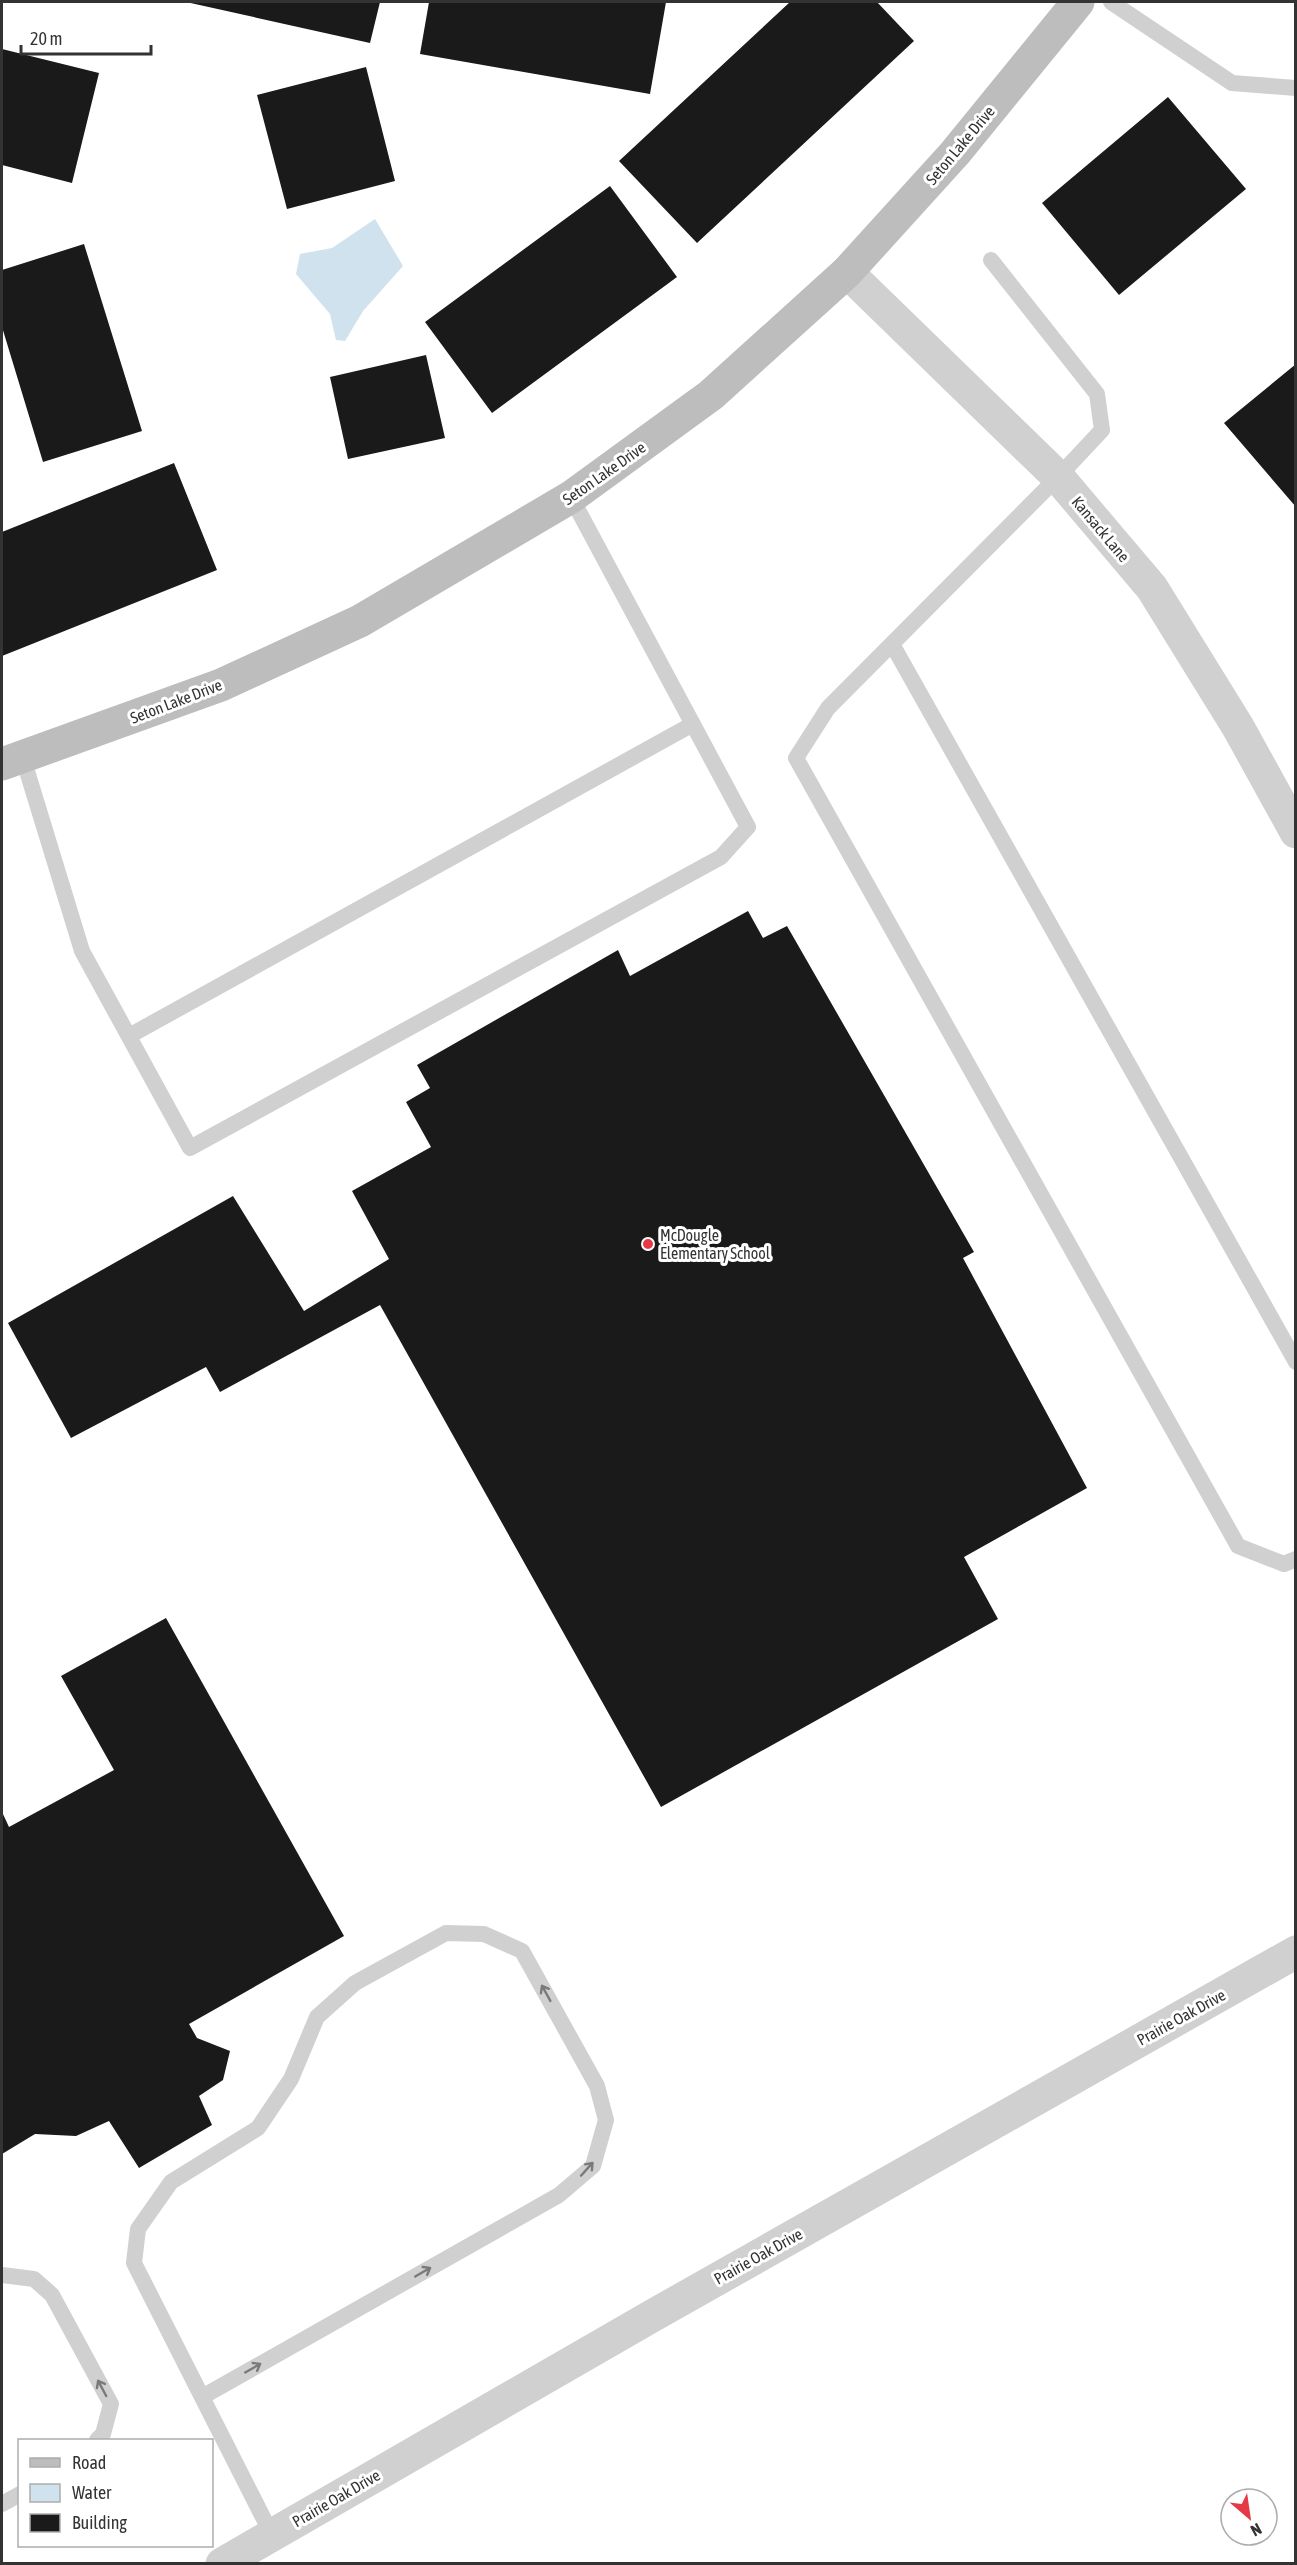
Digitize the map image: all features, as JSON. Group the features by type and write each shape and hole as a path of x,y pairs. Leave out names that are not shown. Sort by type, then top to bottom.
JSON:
{"street":[{"name":"Seton Lake Drive","path":"13,761 221,685 360,621 571,497 711,395 847,272 955,153 1078,2"},
{"name":"Kansack Lane","path":"847,272 1058,477 1152,588 1238,727 1296,832"},
{"name":"Prairie Oak Drive","path":"222,2564 652,2316 1296,1952"}],"lane":[{"path":"1111,2 1232,83 1296,88"},
{"path":"991,260 1097,394 1102,430 828,708 796,758 1238,1546 1284,1564 1296,1559"},
{"path":"13,761 82,951 190,1148 721,857 748,827 571,497"},
{"path":"892,644 1296,1362"},
{"path":"129,1036 693,724"},
{"path":"202,2397 559,2195 593,2166 606,2120 597,2086 522,1951 484,1934 446,1933 355,1983 317,2017 291,2079 258,2128 171,2182 138,2229 134,2263 202,2397 273,2535"},
{"path":"2,2275 34,2279 52,2295 111,2404 103,2434 98,2439"},
{"path":"2,2504 18,2495"}],"water":[{"path":"375,219 403,266 363,311 345,341 336,340 330,314 296,274 300,254 332,248"}],"building":[{"path":"186,2 380,2 370,43"},
{"path":"429,2 666,2 650,94 420,54"},
{"path":"790,2 877,2 914,41 697,243 619,161"},
{"path":"2,49 99,73 72,183 2,165"},
{"path":"366,67 395,181 287,209 257,95"},
{"path":"1168,97 1246,189 1119,295 1042,203"},
{"path":"610,186 677,277 492,413 425,322"},
{"path":"84,244 142,431 43,462 2,327 2,270"},
{"path":"426,355 445,438 348,459 330,377"},
{"path":"1296,364 1296,507 1224,423"},
{"path":"174,463 217,570 2,656 2,532"},
{"path":"748,911 763,938 787,926 974,1252 963,1258 1087,1488 964,1557 998,1619 661,1807 380,1305 220,1392 206,1367 71,1438 8,1323 233,1196 304,1311 389,1259 352,1191 431,1147 406,1102 430,1088 417,1065 618,950 630,976"},
{"path":"166,1618 344,1936 189,2024 197,2038 230,2051 223,2080 199,2096 212,2125 139,2168 109,2121 76,2136 35,2134 2,2154 2,1812 9,1827 114,1770 61,1676"}],"place":[{"name":"McDougle Elementary School","path":"648,1244"}]}
